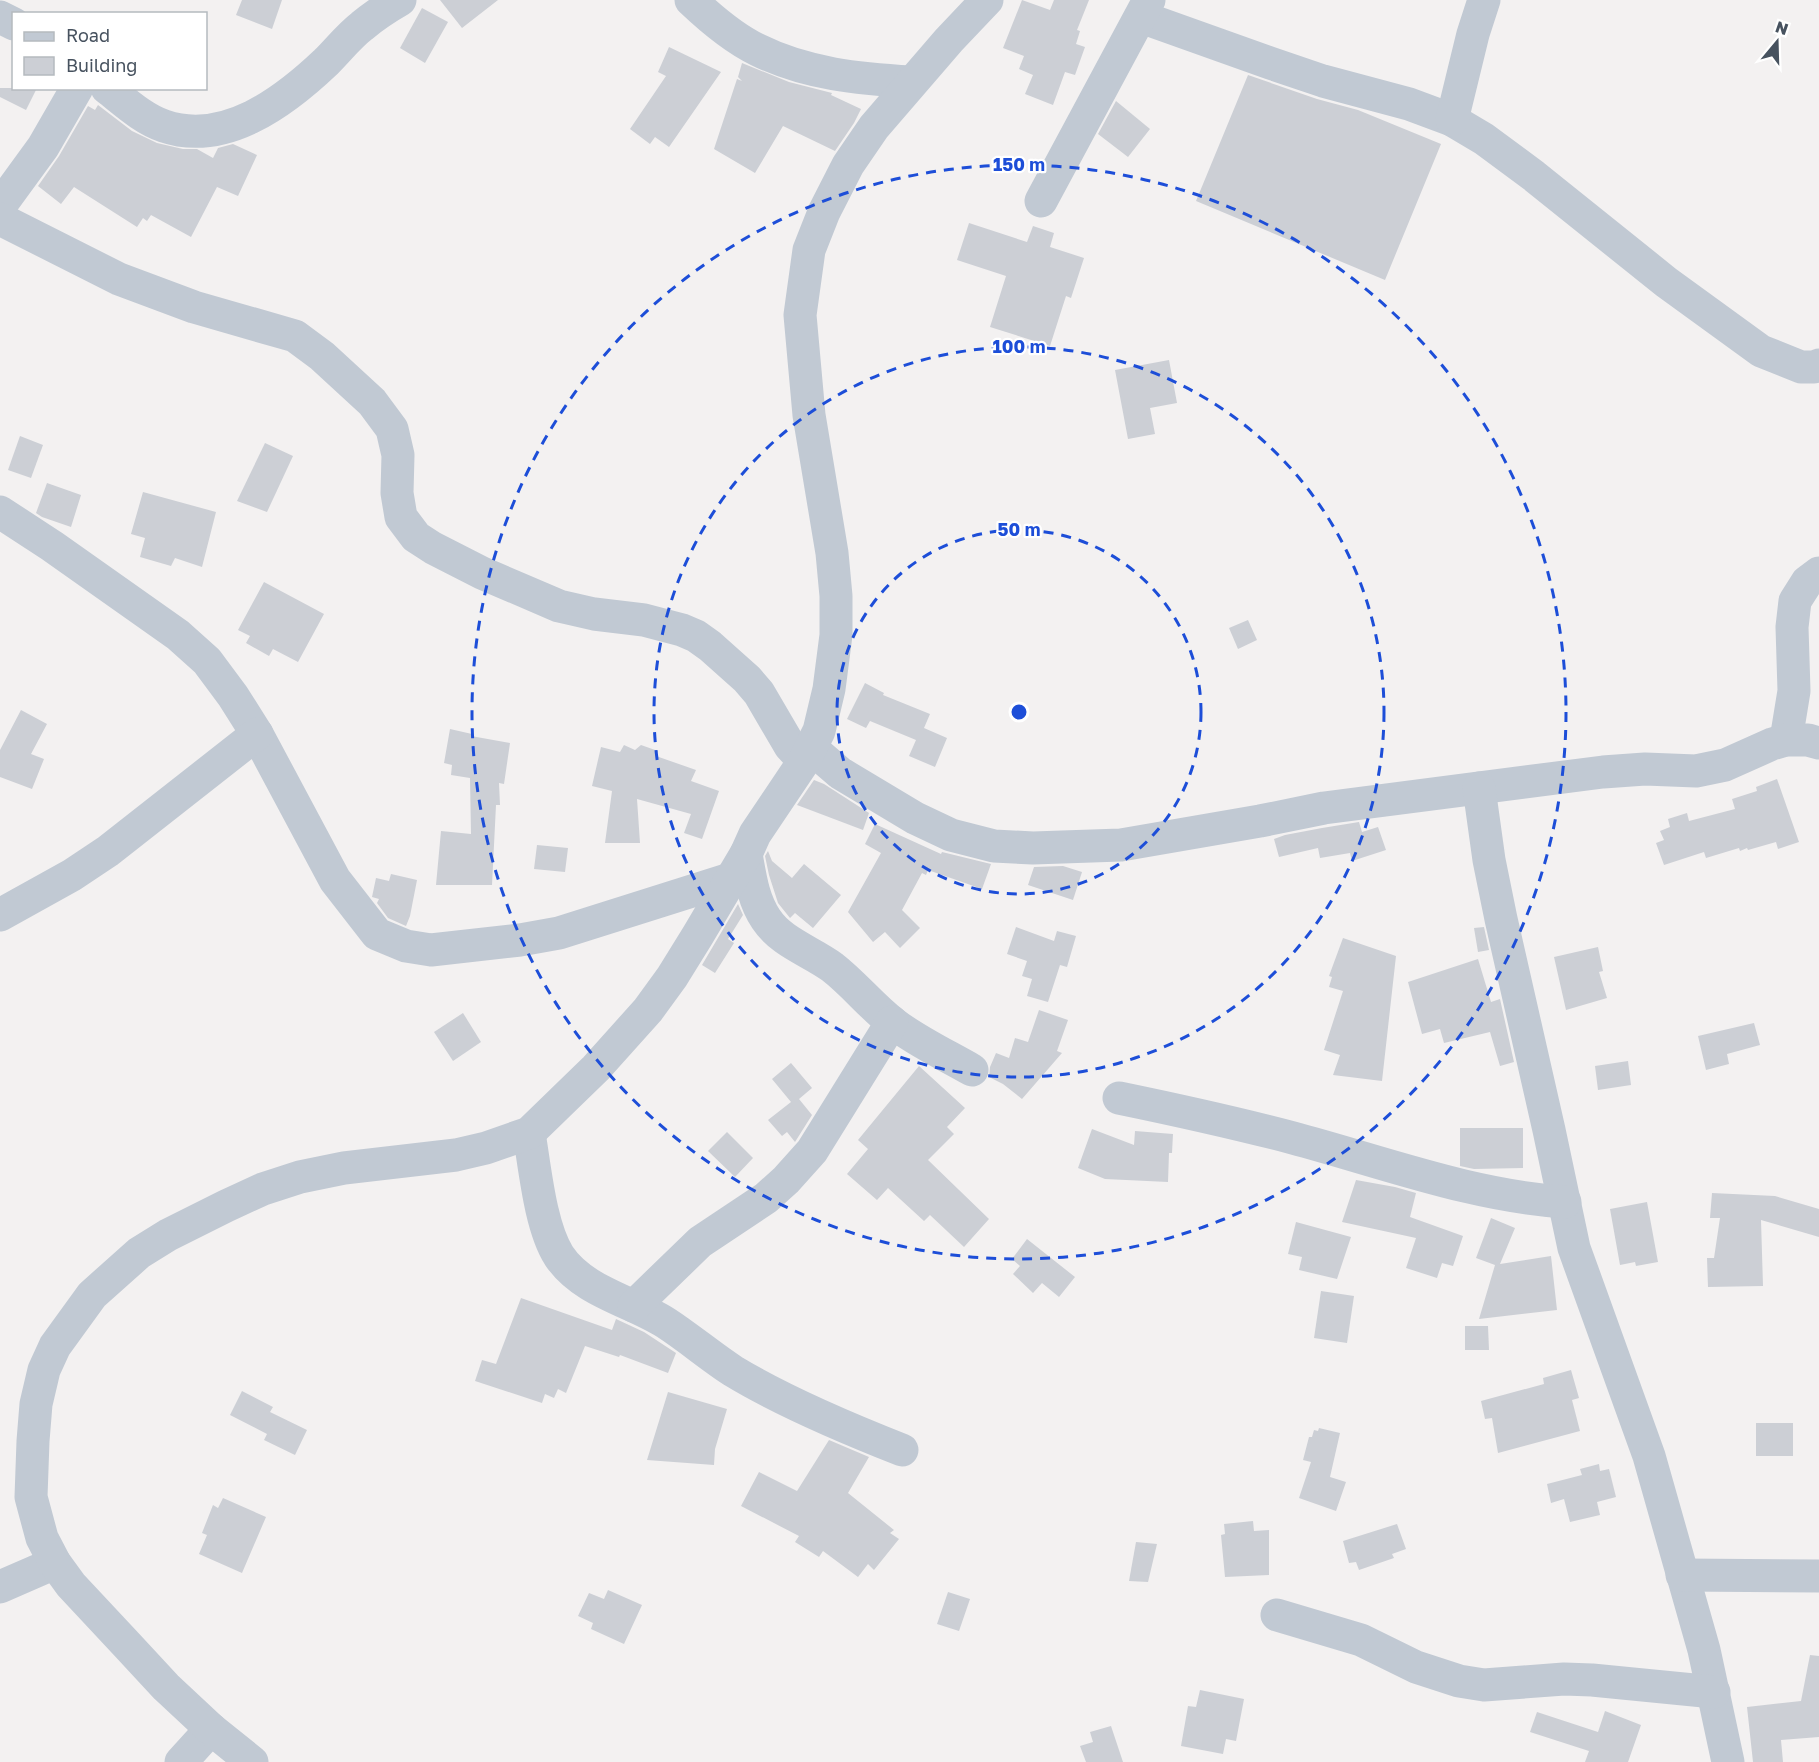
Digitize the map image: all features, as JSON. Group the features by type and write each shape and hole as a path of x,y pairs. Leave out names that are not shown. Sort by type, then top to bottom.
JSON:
{"street":[{"path":"110,90 162,126 184,131 207,131 230,126 254,116 286,95 325,63 360,27 400,0"},
{"path":"691,0 726,30 778,60 822,72 863,79 912,82"},
{"path":"252,1762 211,1729 128,1647 71,1585 42,1538 32,1497 36,1404 44,1370 55,1346 92,1295 139,1253 168,1235 263,1189 300,1177 344,1168 456,1155 486,1148 529,1133 596,1068 648,1010 693,944 755,834 808,755 819,731 825,710 832,667 836,596 832,553 809,415 800,315 809,250 824,212 848,165 874,127 949,40 987,0"},
{"path":"1452,120 1473,34 1484,0"},
{"path":"1041,201 1145,8 1270,63 1323,81 1409,104 1452,120 1484,139 1534,176 1666,282 1761,351 1801,366 1819,365"},
{"path":"0,206 43,147 76,90"},
{"path":"0,219 119,279 194,307 295,336 322,356 372,402 392,429 398,454 397,493 401,517 416,537 474,569 559,606 594,614 644,620 696,636 747,679 759,693 790,746 915,818 951,835 1004,847 1071,848 1121,845 1324,808 1603,772 1645,769 1696,771 1725,765 1786,740 1808,740 1819,743"},
{"path":"0,512 178,635 207,661 257,734 335,880 377,934 406,946 431,950 520,940 559,933 738,866"},
{"path":"1786,740 1794,690 1792,627 1795,601 1807,582 1819,573"},
{"path":"0,915 72,875 108,851 257,734"},
{"path":"1479,788 1489,860 1501,919 1574,1248 1649,1456 1704,1650 1728,1762"},
{"path":"738,866 750,879 765,918 778,934 830,966 853,984 892,1022 972,1070"},
{"path":"634,1306 700,1242 766,1198 786,1180 812,1151 892,1022"},
{"path":"1119,1098 1294,1138 1447,1182 1498,1193 1565,1202"},
{"path":"529,1133 542,1207 550,1236 560,1256 575,1273 593,1286 665,1322 718,1361 760,1386 857,1433 902,1450"},
{"path":"0,1587 56,1563"},
{"path":"1682,1575 1819,1576"},
{"path":"1277,1615 1361,1640 1416,1667 1459,1681 1484,1685 1564,1679 1714,1692"},
{"path":"181,1762 211,1729"}],"building":[{"path":"242,0 282,0 272,29 236,15"},
{"path":"440,0 498,0 462,28"},
{"path":"1022,0 1050,10 1054,0 1089,0 1077,30 1080,31 1076,44 1085,47 1075,75 1065,72 1053,105 1025,94 1033,75 1019,69 1024,56 1003,48"},
{"path":"422,8 448,22 425,63 400,48"},
{"path":"669,47 721,72 669,147 655,137 650,144 630,129 666,76 658,72"},
{"path":"742,63 789,82 832,93 831,95 861,109 835,151 783,126 755,173 714,149 737,79 742,81 738,77"},
{"path":"1248,75 1317,99 1358,110 1441,144 1385,280 1196,201"},
{"path":"0,88 36,90 26,110 0,97"},
{"path":"1116,101 1150,129 1128,157 1098,134"},
{"path":"98,105 132,131 157,143 183,149 197,149 213,158 218,148 233,144 257,155 238,196 217,187 191,237 151,215 147,221 143,218 137,227 74,187 61,204 38,186 59,156 88,106 95,110"},
{"path":"969,223 1027,242 1033,226 1054,233 1050,247 1084,258 1071,298 1066,296 1050,346 990,327 1006,276 957,260"},
{"path":"1169,360 1177,403 1150,408 1155,434 1128,439 1115,370"},
{"path":"20,436 43,445 31,478 8,470"},
{"path":"265,443 293,456 267,512 237,501"},
{"path":"47,483 81,495 71,527 36,513"},
{"path":"143,492 216,512 202,567 175,558 171,566 140,557 145,538 131,534"},
{"path":"264,582 324,614 298,662 273,649 269,656 246,643 250,636 238,630"},
{"path":"1248,620 1257,640 1238,649 1229,628"},
{"path":"865,683 884,693 883,695 930,714 924,728 947,738 935,767 909,756 916,740 870,721 866,728 847,719"},
{"path":"21,710 47,724 31,754 44,759 32,789 0,777 0,750"},
{"path":"450,729 472,734 471,736 510,743 504,784 499,783 500,805 496,805 492,885 436,885 441,831 471,834 470,778 451,775 452,765 444,763"},
{"path":"624,745 635,750 641,745 658,751 656,756 696,770 691,781 719,791 702,839 684,833 691,814 637,799 640,843 605,843 612,791 592,786 601,747 620,752"},
{"path":"1777,779 1799,842 1778,849 1776,842 1748,850 1747,848 1740,851 1739,848 1706,858 1704,852 1664,865 1656,843 1664,840 1660,831 1670,827 1668,819 1687,813 1689,821 1735,809 1732,799 1757,791 1756,787"},
{"path":"814,780 869,813 863,830 797,805"},
{"path":"1359,822 1362,832 1378,827 1386,850 1352,861 1350,853 1320,858 1318,848 1279,857 1274,839"},
{"path":"875,824 941,854 942,852 991,864 982,889 928,870 926,875 922,873 902,910 920,928 900,948 885,932 873,942 848,912 881,853 865,844"},
{"path":"537,845 568,848 565,872 534,869"},
{"path":"768,851 772,861 792,878 804,864 841,895 813,928 795,913 790,918 778,903 765,856"},
{"path":"1063,866 1082,872 1073,900 1028,885 1034,867"},
{"path":"391,874 417,880 406,926 388,918 377,903 379,899 372,897 376,878 389,881"},
{"path":"738,904 743,915 728,939 734,943 715,973 702,965"},
{"path":"1016,927 1054,941 1057,931 1076,936 1067,967 1060,965 1048,1002 1027,996 1032,979 1022,976 1027,961 1007,954"},
{"path":"1484,927 1489,950 1478,952 1474,928"},
{"path":"1343,938 1396,956 1382,1081 1333,1075 1340,1055 1324,1050 1343,991 1329,987 1332,977 1329,976"},
{"path":"1598,947 1603,971 1599,972 1607,998 1566,1010 1554,957"},
{"path":"1478,959 1491,1002 1500,999 1514,1062 1500,1066 1490,1032 1444,1043 1440,1029 1422,1034 1408,982"},
{"path":"1039,1010 1068,1020 1057,1051 1062,1053 1022,1099 1003,1084 989,1077 990,1067 996,1053 1009,1058 1015,1038 1028,1042"},
{"path":"463,1013 481,1042 453,1061 434,1032"},
{"path":"1754,1023 1760,1045 1727,1054 1729,1064 1706,1070 1698,1036"},
{"path":"1628,1061 1631,1085 1598,1090 1595,1066"},
{"path":"791,1063 812,1088 799,1099 812,1115 795,1142 787,1132 782,1136 768,1120 791,1102 772,1079"},
{"path":"919,1066 965,1108 947,1127 954,1134 928,1160 989,1219 964,1247 930,1215 924,1221 888,1188 877,1200 847,1174 868,1149 858,1140"},
{"path":"1460,1128 1523,1128 1523,1168 1474,1169 1460,1166"},
{"path":"1092,1129 1134,1145 1135,1131 1173,1134 1172,1153 1169,1153 1168,1182 1105,1179 1078,1168"},
{"path":"727,1132 753,1158 735,1177 708,1151"},
{"path":"1356,1180 1416,1193 1410,1217 1463,1236 1453,1266 1442,1263 1437,1278 1406,1268 1416,1238 1342,1222"},
{"path":"1712,1193 1775,1196 1819,1209 1819,1237 1761,1220 1763,1286 1708,1287 1707,1258 1714,1258 1720,1218 1710,1218"},
{"path":"1647,1202 1658,1262 1636,1266 1635,1262 1620,1265 1610,1209"},
{"path":"1491,1218 1515,1228 1500,1264 1551,1256 1557,1310 1479,1319 1495,1265 1476,1258"},
{"path":"1296,1222 1351,1237 1337,1279 1299,1270 1302,1257 1288,1254"},
{"path":"1027,1239 1075,1277 1059,1297 1042,1283 1033,1293 1013,1274 1020,1266 1012,1259"},
{"path":"1321,1291 1354,1296 1347,1343 1314,1338"},
{"path":"521,1298 612,1330 616,1319 644,1332 676,1353 668,1373 620,1355 619,1357 585,1346 566,1393 558,1389 554,1398 545,1394 542,1403 475,1381 482,1360 496,1364"},
{"path":"1465,1326 1488,1326 1489,1350 1465,1350"},
{"path":"1571,1370 1579,1398 1572,1400 1580,1431 1498,1453 1492,1418 1485,1419 1481,1401 1544,1384 1543,1378"},
{"path":"242,1391 273,1407 270,1412 307,1430 295,1455 264,1440 267,1434 230,1415"},
{"path":"668,1392 727,1409 715,1449 714,1465 647,1460"},
{"path":"1756,1423 1793,1423 1793,1456 1756,1456"},
{"path":"1319,1428 1340,1433 1330,1477 1346,1482 1336,1511 1299,1498 1311,1462 1303,1460 1309,1437 1312,1437 1314,1430 1318,1431"},
{"path":"829,1440 869,1457 848,1493 894,1530 890,1533 899,1539 874,1570 868,1564 858,1577 823,1551 819,1557 795,1542 799,1536 741,1506 759,1472 797,1491"},
{"path":"1599,1464 1600,1471 1609,1469 1616,1497 1597,1502 1600,1515 1570,1522 1564,1499 1551,1503 1547,1484 1582,1475 1580,1469"},
{"path":"223,1498 266,1517 242,1573 199,1554 207,1535 202,1533 213,1505 218,1508"},
{"path":"1253,1521 1254,1531 1269,1530 1269,1575 1225,1577 1221,1535 1225,1534 1224,1524"},
{"path":"1397,1524 1406,1549 1392,1554 1394,1558 1359,1570 1356,1562 1349,1563 1343,1541"},
{"path":"1136,1542 1157,1544 1148,1582 1129,1581"},
{"path":"608,1590 642,1605 624,1644 591,1629 593,1623 578,1616 589,1593 604,1599"},
{"path":"948,1592 970,1599 959,1631 937,1624"},
{"path":"1810,1655 1819,1656 1819,1737 1781,1740 1783,1762 1753,1762 1747,1707 1801,1701"},
{"path":"1200,1690 1244,1699 1236,1741 1226,1739 1223,1754 1181,1746 1188,1706 1196,1707"},
{"path":"1605,1711 1641,1725 1628,1762 1585,1762 1589,1751 1530,1732 1537,1712 1598,1732"},
{"path":"1111,1726 1123,1762 1086,1762 1080,1746 1093,1742 1090,1732"}]}
